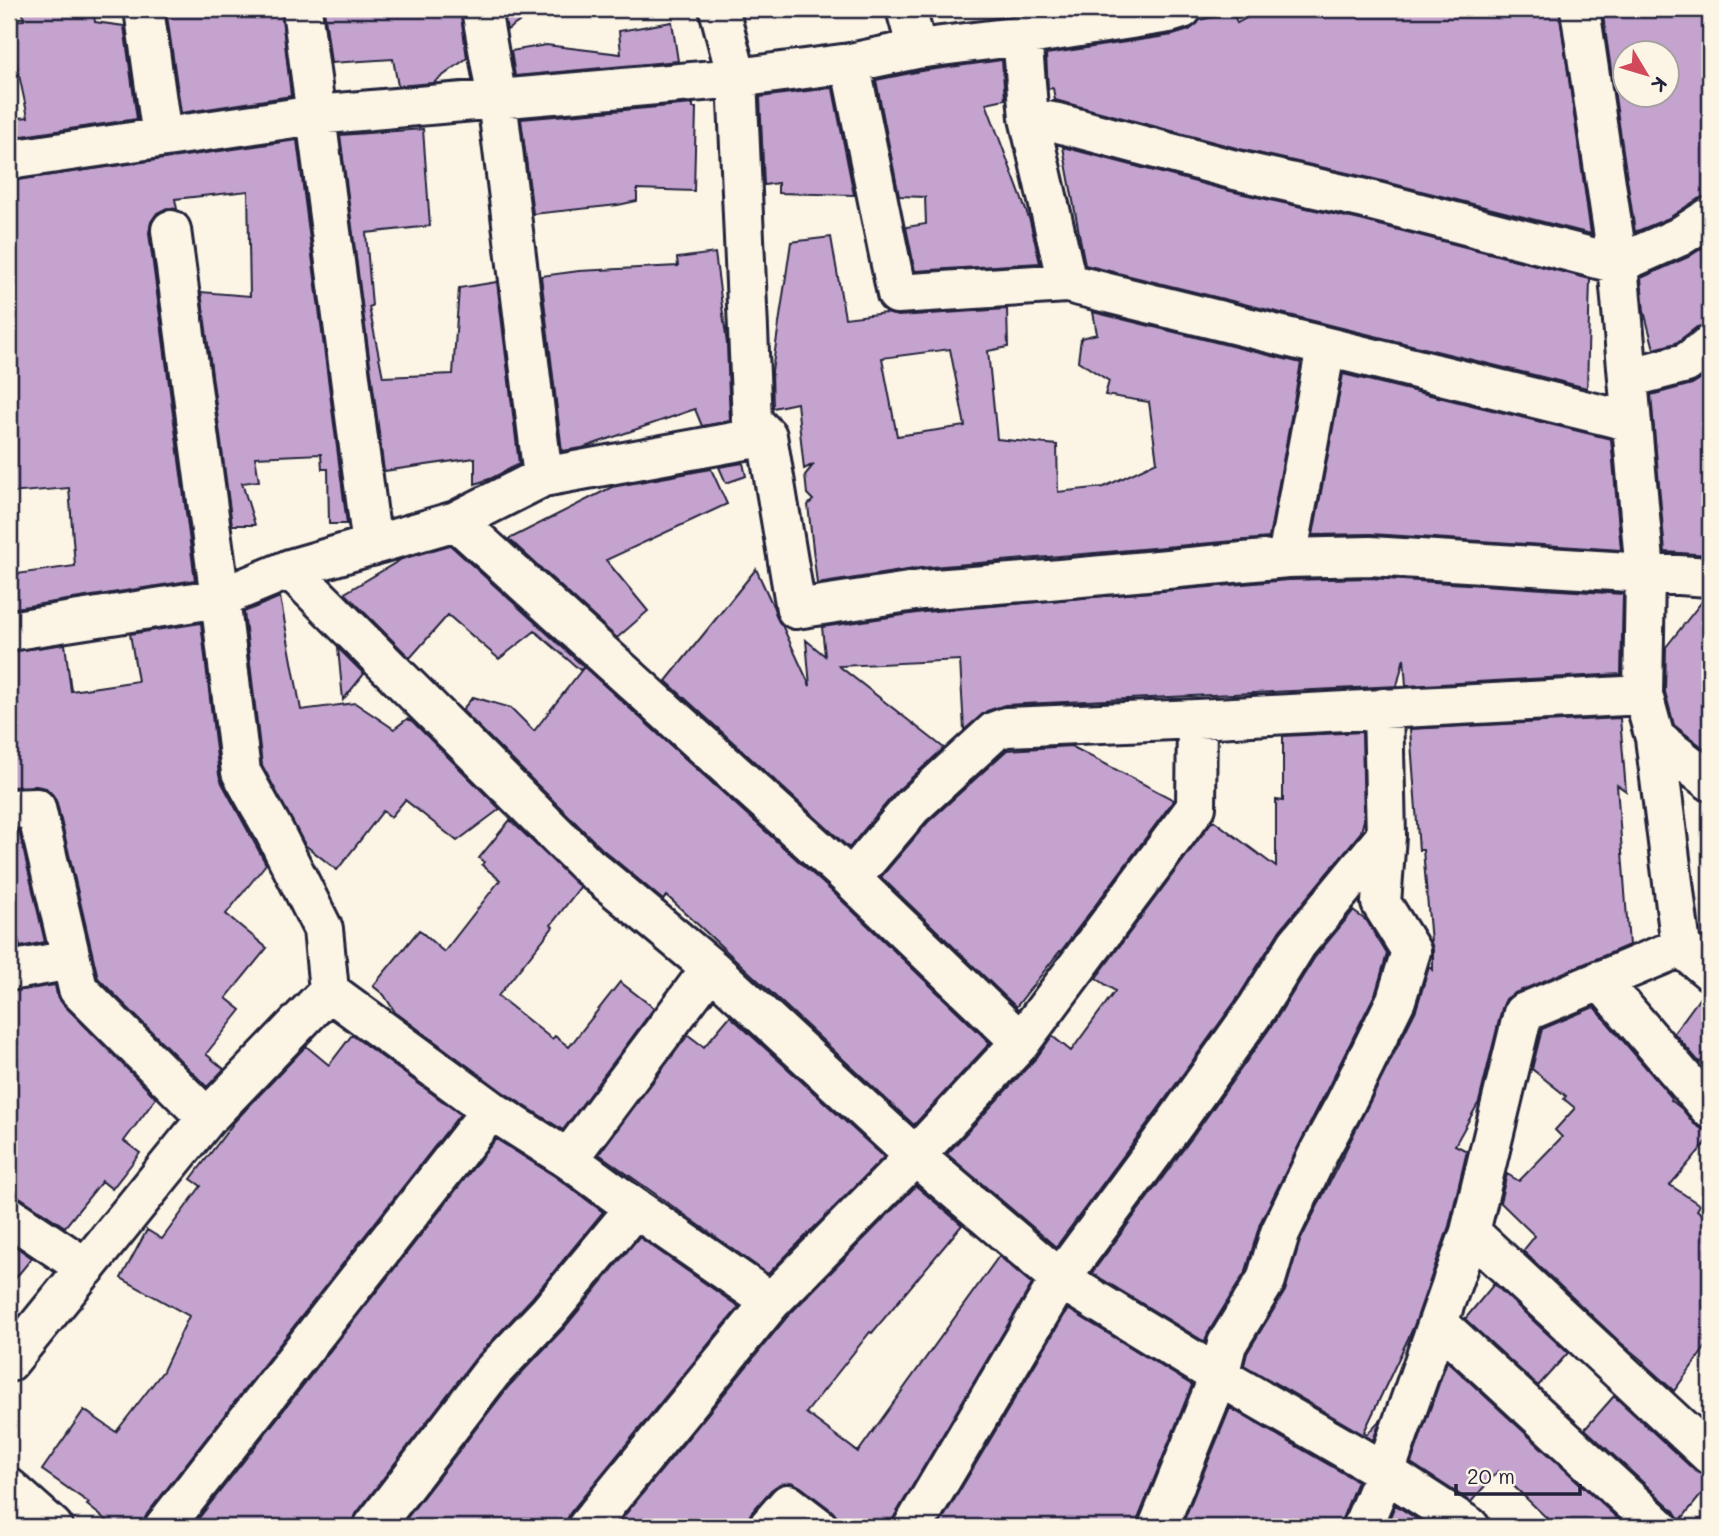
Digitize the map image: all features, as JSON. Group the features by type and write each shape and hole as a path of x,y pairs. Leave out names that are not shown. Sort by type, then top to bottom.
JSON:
{"street":[{"path":"144,9 162,137"},
{"path":"302,9 372,546"},
{"path":"481,9 497,100 543,477"},
{"path":"719,9 737,78 752,421 767,436 796,609 922,590 1287,558 1370,556 1710,577"},
{"path":"906,9 917,49"},
{"path":"9,160 315,115 737,78 850,63 917,49 1022,36 1182,9"},
{"path":"1580,9 1618,264 1644,573 1643,695 1655,738 1681,947 1710,971"},
{"path":"1022,36 1029,118 1067,283"},
{"path":"850,63 897,294 1067,283 1632,422"},
{"path":"1029,118 1058,123 1235,170 1365,199 1618,264 1679,237 1710,216"},
{"path":"171,230 241,772 323,929 329,991 491,1110 568,1159 635,1209 771,1302"},
{"path":"1628,378 1686,363 1710,345"},
{"path":"1287,558 1326,347"},
{"path":"9,631 220,598 290,569 456,521 543,477 767,436"},
{"path":"456,521 851,879 1021,1042"},
{"path":"290,569 587,865 711,968 915,1156 1060,1279 1219,1376 1385,1472 1470,1527"},
{"path":"851,879 912,807 995,731 1006,727 1643,695"},
{"path":"1158,1527 1219,1376 1227,1345 1266,1280 1280,1233 1396,1000 1404,977 1411,951 1381,903 1386,836 1382,708"},
{"path":"587,1527 771,1302 915,1156 1021,1042 1196,807 1197,719"},
{"path":"1655,738 1710,781"},
{"path":"9,809 36,808 78,989 207,1118"},
{"path":"913,1527 1060,1279 1257,1008 1297,944 1386,836"},
{"path":"1362,1527 1385,1472 1470,1232 1523,1013 1681,947"},
{"path":"9,971 71,960"},
{"path":"568,1159 711,968"},
{"path":"1600,980 1710,1109"},
{"path":"9,1362 207,1118 329,991"},
{"path":"164,1527 491,1110"},
{"path":"373,1527 492,1371 548,1314 635,1209"},
{"path":"9,1216 86,1268"},
{"path":"1470,1232 1710,1455"},
{"path":"1438,1323 1659,1527"},
{"path":"768,1527 788,1504 818,1527"}],"building":[{"path":"22,9 93,9 95,22 124,26 137,119 9,138 9,119 28,117 9,28 9,21 24,20"},
{"path":"166,9 281,9 291,96 181,113"},
{"path":"324,9 460,9 467,58 433,83 398,86 393,59 331,63"},
{"path":"503,9 538,9 507,30"},
{"path":"1263,9 1559,9 1591,234 1370,178 1240,149 1055,100 1053,88 1048,89 1046,54 1173,35 1189,30 1200,20 1233,12 1237,23"},
{"path":"1602,9 1710,9 1710,195 1698,199 1669,218 1635,232 1617,108 1680,108 1680,38 1610,38 1610,63"},
{"path":"672,22 678,61 515,76 511,51 546,45 621,54 619,31"},
{"path":"1002,60 1005,99 986,103 1030,221 1040,263 915,271 906,227 926,224 925,197 899,196 876,80"},
{"path":"833,89 854,195 778,193 778,183 764,185 760,97"},
{"path":"693,104 693,108 696,108 694,191 637,189 637,201 533,214 521,119"},
{"path":"423,129 430,226 366,233 372,306 369,307 383,377 453,374 459,288 497,282 519,464 475,484 475,458 384,471 340,135"},
{"path":"297,140 347,524 329,524 328,469 322,469 321,454 255,457 259,481 242,483 255,525 232,525 201,292 250,296 248,191 175,199 177,209 167,208 157,213 151,222 149,233 195,580 9,609 9,575 75,566 69,488 9,493 9,181"},
{"path":"1063,147 1230,191 1360,220 1590,279 1587,388 1085,265"},
{"path":"831,237 845,318 886,313 898,316 1007,309 1008,347 988,351 997,439 1057,445 1058,492 1104,487 1157,462 1149,402 1105,395 1109,381 1078,361 1081,338 1097,334 1093,312 1301,363 1269,538 920,568 817,584 808,505 813,500 807,494 805,475 814,464 804,469 797,403 773,408 772,371 791,242","holes":["950,349 965,426 897,436 882,358"]},
{"path":"1710,243 1710,324 1697,327 1676,343 1654,349 1644,311 1641,278 1688,257"},
{"path":"715,253 727,344 730,421 702,426 695,409 582,448 562,451 541,276 579,271 678,266 677,258"},
{"path":"1710,372 1710,555 1665,552 1651,395 1692,384"},
{"path":"1343,374 1611,439 1621,550 1371,534 1313,535"},
{"path":"743,463 746,476 726,483 719,467"},
{"path":"711,469 727,504 606,560 648,611 617,638 509,539 612,487"},
{"path":"450,545 584,667 580,670 535,631 499,659 448,615 410,658 345,593 402,559"},
{"path":"756,569 810,686 806,640 825,656 822,627 924,612 1288,580 1370,578 1623,594 1621,674 1406,686 1404,658 1397,686 1005,705 987,711 964,730 960,660 839,666 944,748 895,793 849,848 666,681"},
{"path":"280,597 301,710 355,703 394,729 407,719 412,721 500,809 457,841 405,800 391,817 383,811 337,870 305,845 262,765 244,612"},
{"path":"1704,599 1710,599 1710,753 1674,725 1665,692 1666,647"},
{"path":"201,623 219,775 266,864 226,914 267,948 226,998 241,1010 206,1054 224,1069 207,1087 98,978 53,795 46,788 36,786 9,787 9,652 65,644 71,691 138,681 130,634"},
{"path":"338,648 364,674 343,700"},
{"path":"584,667 836,895 990,1043 914,1125 667,896 663,900 602,849 462,710 473,697 511,708 534,731"},
{"path":"1620,718 1626,791 1617,785 1629,945 1506,999 1479,1102 1455,1145 1467,1151 1449,1226 1414,1326 1364,1432 1367,1434 1381,1419 1373,1440 1244,1365 1247,1353 1285,1291 1300,1241 1416,1010 1429,967 1433,970 1423,850 1419,850 1410,729"},
{"path":"1362,732 1364,820 1361,832 1280,930 1239,996 1056,1247 947,1154 1037,1057 1052,1036 1071,1051 1115,991 1096,978 1213,820 1276,867 1276,800 1283,801 1283,736"},
{"path":"1071,746 1174,800 1016,1007 881,877 928,822 1007,750"},
{"path":"510,820 580,887 551,925 553,927 498,996 552,1039 555,1036 569,1047 620,982 654,1008 563,1130 503,1092 395,1012 384,995 373,986 419,930 444,952 500,880 482,865 484,862 479,858"},
{"path":"9,831 19,831 45,942 20,947 9,902"},
{"path":"1353,911 1367,921 1387,954 1376,992 1260,1223 1246,1271 1205,1342 1092,1273 1275,1021 1315,957"},
{"path":"55,985 63,1004 156,1098 124,1141 140,1153 112,1189 102,1181 65,1227 21,1198 9,1194 9,992"},
{"path":"1704,992 1710,992 1710,1049 1700,1063 1674,1033"},
{"path":"1594,1007 1671,1100 1694,1124 1710,1134 1710,1138 1670,1185 1700,1205 1697,1210 1710,1221 1710,1341 1674,1391 1523,1251 1535,1236 1500,1202 1507,1174 1519,1181 1562,1137 1555,1130 1575,1108 1564,1099 1566,1096 1532,1069 1542,1029"},
{"path":"730,1016 884,1157 768,1274 599,1154 688,1035 704,1047"},
{"path":"352,1035 460,1114 147,1514 143,1527 115,1527 87,1505 89,1503 42,1470 84,1410 116,1432 163,1371 189,1316 121,1278 147,1230 162,1239 201,1186 191,1179 235,1121 306,1046 329,1065"},
{"path":"496,1139 556,1177 603,1212 532,1298 475,1359 356,1514 352,1527 192,1527"},
{"path":"916,1186 962,1225 872,1333 870,1332 806,1413 858,1452 999,1256 1032,1284 886,1527 839,1527 838,1518 831,1510 791,1482 780,1484 771,1490 751,1513 747,1527 615,1527 787,1317"},
{"path":"639,1237 739,1307 570,1513 566,1527 400,1527 509,1386 565,1327"},
{"path":"9,1242 32,1258 9,1286"},
{"path":"1494,1284 1568,1353 1538,1386 1465,1319"},
{"path":"1068,1309 1192,1385 1137,1527 938,1527"},
{"path":"1447,1361 1627,1527 1556,1527 1498,1471 1471,1502 1411,1463"},
{"path":"1614,1396 1695,1471 1710,1479 1710,1484 1680,1521 1674,1511 1585,1429"},
{"path":"1230,1408 1357,1481 1341,1527 1181,1527"},
{"path":"1395,1505 1430,1527 1386,1527"}]}
